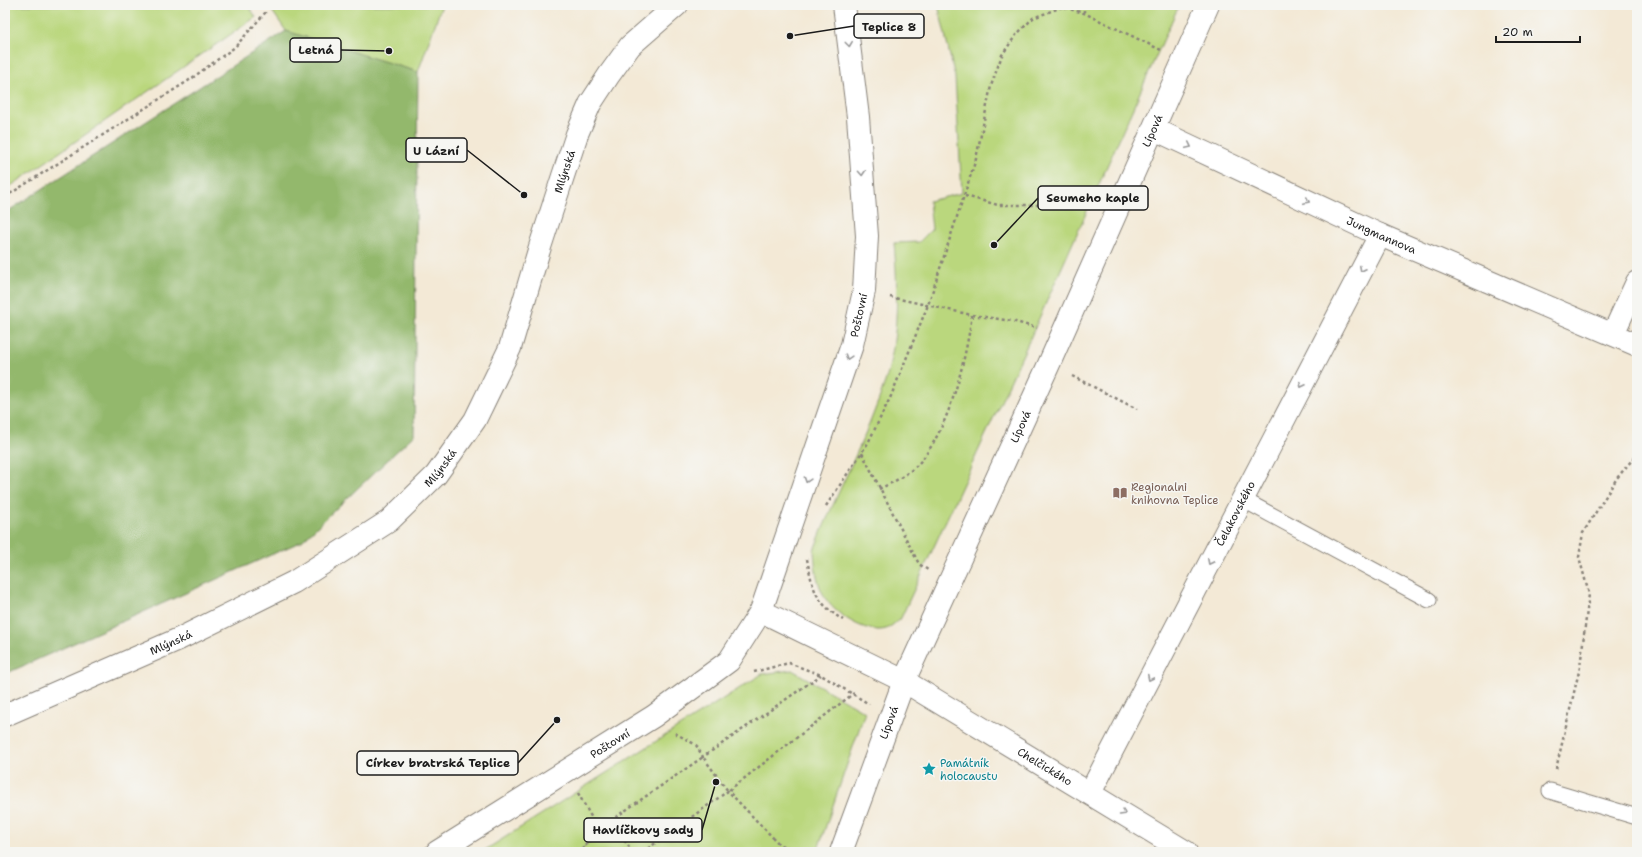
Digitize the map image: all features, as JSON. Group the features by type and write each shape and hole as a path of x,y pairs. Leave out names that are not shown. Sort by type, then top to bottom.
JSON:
{"street":[{"name":"Mlýnská","path":"5,715 179,639 294,582 389,521 436,475 475,420 510,348 551,213 577,134 590,104 630,46 656,13 677,5"},
{"name":"Poštovní","path":"436,852 654,716 729,661 761,611 852,345 864,291 867,236 861,149 844,5"},
{"name":"Lípová","path":"841,852 904,681 1049,364 1208,5"},
{"name":"Jungmannova","path":"1154,129 1380,235 1637,345"},
{"name":"Čelakovského","path":"1090,793 1380,235"},
{"path":"1613,334 1637,282"},
{"path":"761,611 904,681"},
{"name":"Chelčického","path":"904,681 1186,852"}],"lane":[{"path":"1242,499 1429,600"},
{"path":"1550,791 1637,817"}],"path":[{"path":"5,197 188,81 235,47 265,13 265,5"},
{"path":"1084,5 1084,13"},
{"path":"822,511 862,453 891,396 928,304 965,196 976,159 991,86 1002,56 1016,34 1033,18 1062,7 1084,13 1184,60"},
{"path":"965,196 998,205 1073,203 1114,217"},
{"path":"864,291 972,315 1012,321 1061,334"},
{"path":"879,489 902,478 924,458 943,423 957,383 972,315"},
{"path":"1049,364 1137,409"},
{"path":"862,453 918,564 948,584"},
{"path":"1550,791 1580,667 1589,594 1579,557 1583,533 1617,478 1637,454"},
{"path":"807,558 813,588 827,610 846,623"},
{"path":"749,673 788,663 821,675 854,693 891,719"},
{"path":"582,852 610,821 821,675"},
{"path":"643,852 728,791 854,693"},
{"path":"672,731 696,745 728,791 780,845 804,852"},
{"path":"566,770 594,822 586,846"},
{"path":"572,797 584,788"},
{"path":"610,821 633,852"}],"green space":[{"path":"5,5 248,5 256,17 5,190"},
{"path":"268,5 442,5 418,72 286,31"},
{"path":"938,5 1179,5 1029,341 901,618 888,628 878,630 860,626 842,615 828,603 821,590 815,568 814,550 870,423 886,379 895,329 897,294 894,243 919,242 932,229 929,201 962,193 955,77"},
{"path":"286,31 418,72 414,435 302,541 5,674 5,213"},
{"path":"792,670 865,712 817,852 482,852 762,674"}],"place":[{"name":"Teplice 8","path":"790,36"},
{"name":"Letná","path":"389,51"},
{"name":"U Lázní","path":"524,195"},
{"name":"Seumeho kaple","path":"994,245"},
{"name":"Regionalni knihovna Teplice","path":"1120,493"},
{"name":"Církev bratrská Teplice","path":"557,720"},
{"name":"Památník holocaustu","path":"929,769"},
{"name":"Havlíčkovy sady","path":"716,782"}]}
